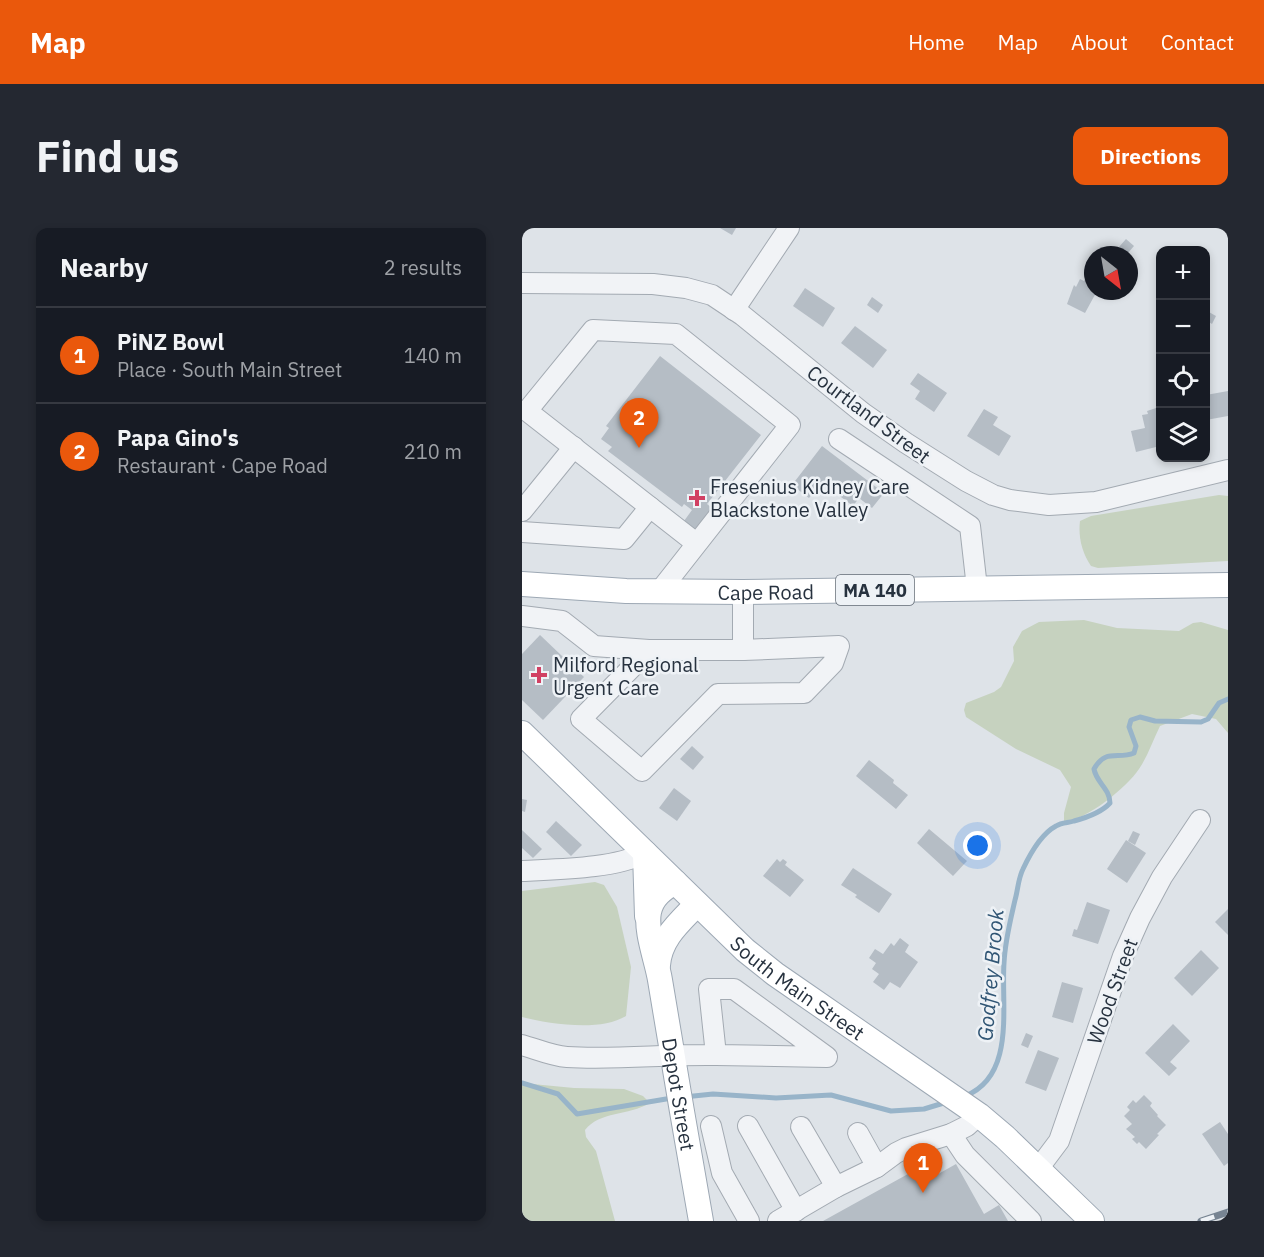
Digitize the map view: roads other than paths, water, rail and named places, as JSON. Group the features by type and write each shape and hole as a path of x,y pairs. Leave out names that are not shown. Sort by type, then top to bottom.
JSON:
{"main road":[{"name":"Cape Road","path":"522,584 659,592 1228,585"},
{"name":"South Main Street","path":"522,734 737,943 767,968 975,1112 1092,1221"},
{"name":"Depot Street","path":"645,853 645,899 648,921 658,967 701,1221"},
{"path":"648,921 649,910 654,900 675,882"},
{"name":"Depot Street","path":"658,967 659,954 666,939 697,904"}],"street":[{"path":"734,309 789,228"},
{"name":"Courtland Street","path":"522,283 638,283 676,286 704,292 734,309 882,427 950,472 979,489 1002,498 1037,505 1096,502 1228,470"},
{"path":"659,592 790,425 676,334 593,330 526,416 574,447 696,543"},
{"path":"839,439 970,526 977,588"},
{"path":"522,511 574,447"},
{"path":"522,532 624,539 650,507"},
{"path":"742,592 743,650"},
{"path":"522,616 562,621 594,646 649,651 839,646 833,663 804,693 718,694 642,771 581,719 649,651"},
{"name":"Wood Street","path":"1038,1169 1059,1141 1121,963 1137,924 1162,877 1200,820"},
{"path":"522,872 610,864 645,853"},
{"path":"522,1045 564,1057 672,1054 716,1055 827,1057 734,989 709,989 716,1055"},
{"path":"778,1221 836,1187 877,1167 906,1148 951,1134 967,1126 975,1112"},
{"path":"711,1126 722,1173 749,1221"},
{"path":"748,1126 796,1211"},
{"path":"801,1126 836,1187"},
{"path":"858,1133 877,1167"},
{"path":"951,1134 965,1155 1031,1221"}],"waterway":[{"name":"Godfrey Brook","path":"965,1096 981,1086 992,1073 999,1056 1004,1019 1004,963 1007,939 1020,877 1036,845 1056,826 1093,814 1110,803 1108,794 1094,769 1103,759 1134,753 1136,746 1129,727 1131,720 1140,717 1155,721 1201,722 1208,719 1219,703 1228,699"},
{"name":"Godfrey Brook","path":"522,1083 558,1094 577,1114 672,1098"},
{"name":"Godfrey Brook","path":"684,1097 713,1094 776,1098 831,1095 891,1111 924,1109 947,1102"}],"railway":[{"path":"1201,1221 1228,1212"}],"place":[{"name":"Papa Gino's","path":"639,448"},
{"name":"Fresenius Kidney Care Blackstone Valley","path":"697,498"},
{"name":"Milford Regional Urgent Care","path":"539,675"},
{"name":"PiNZ Bowl","path":"923,1193"}]}
